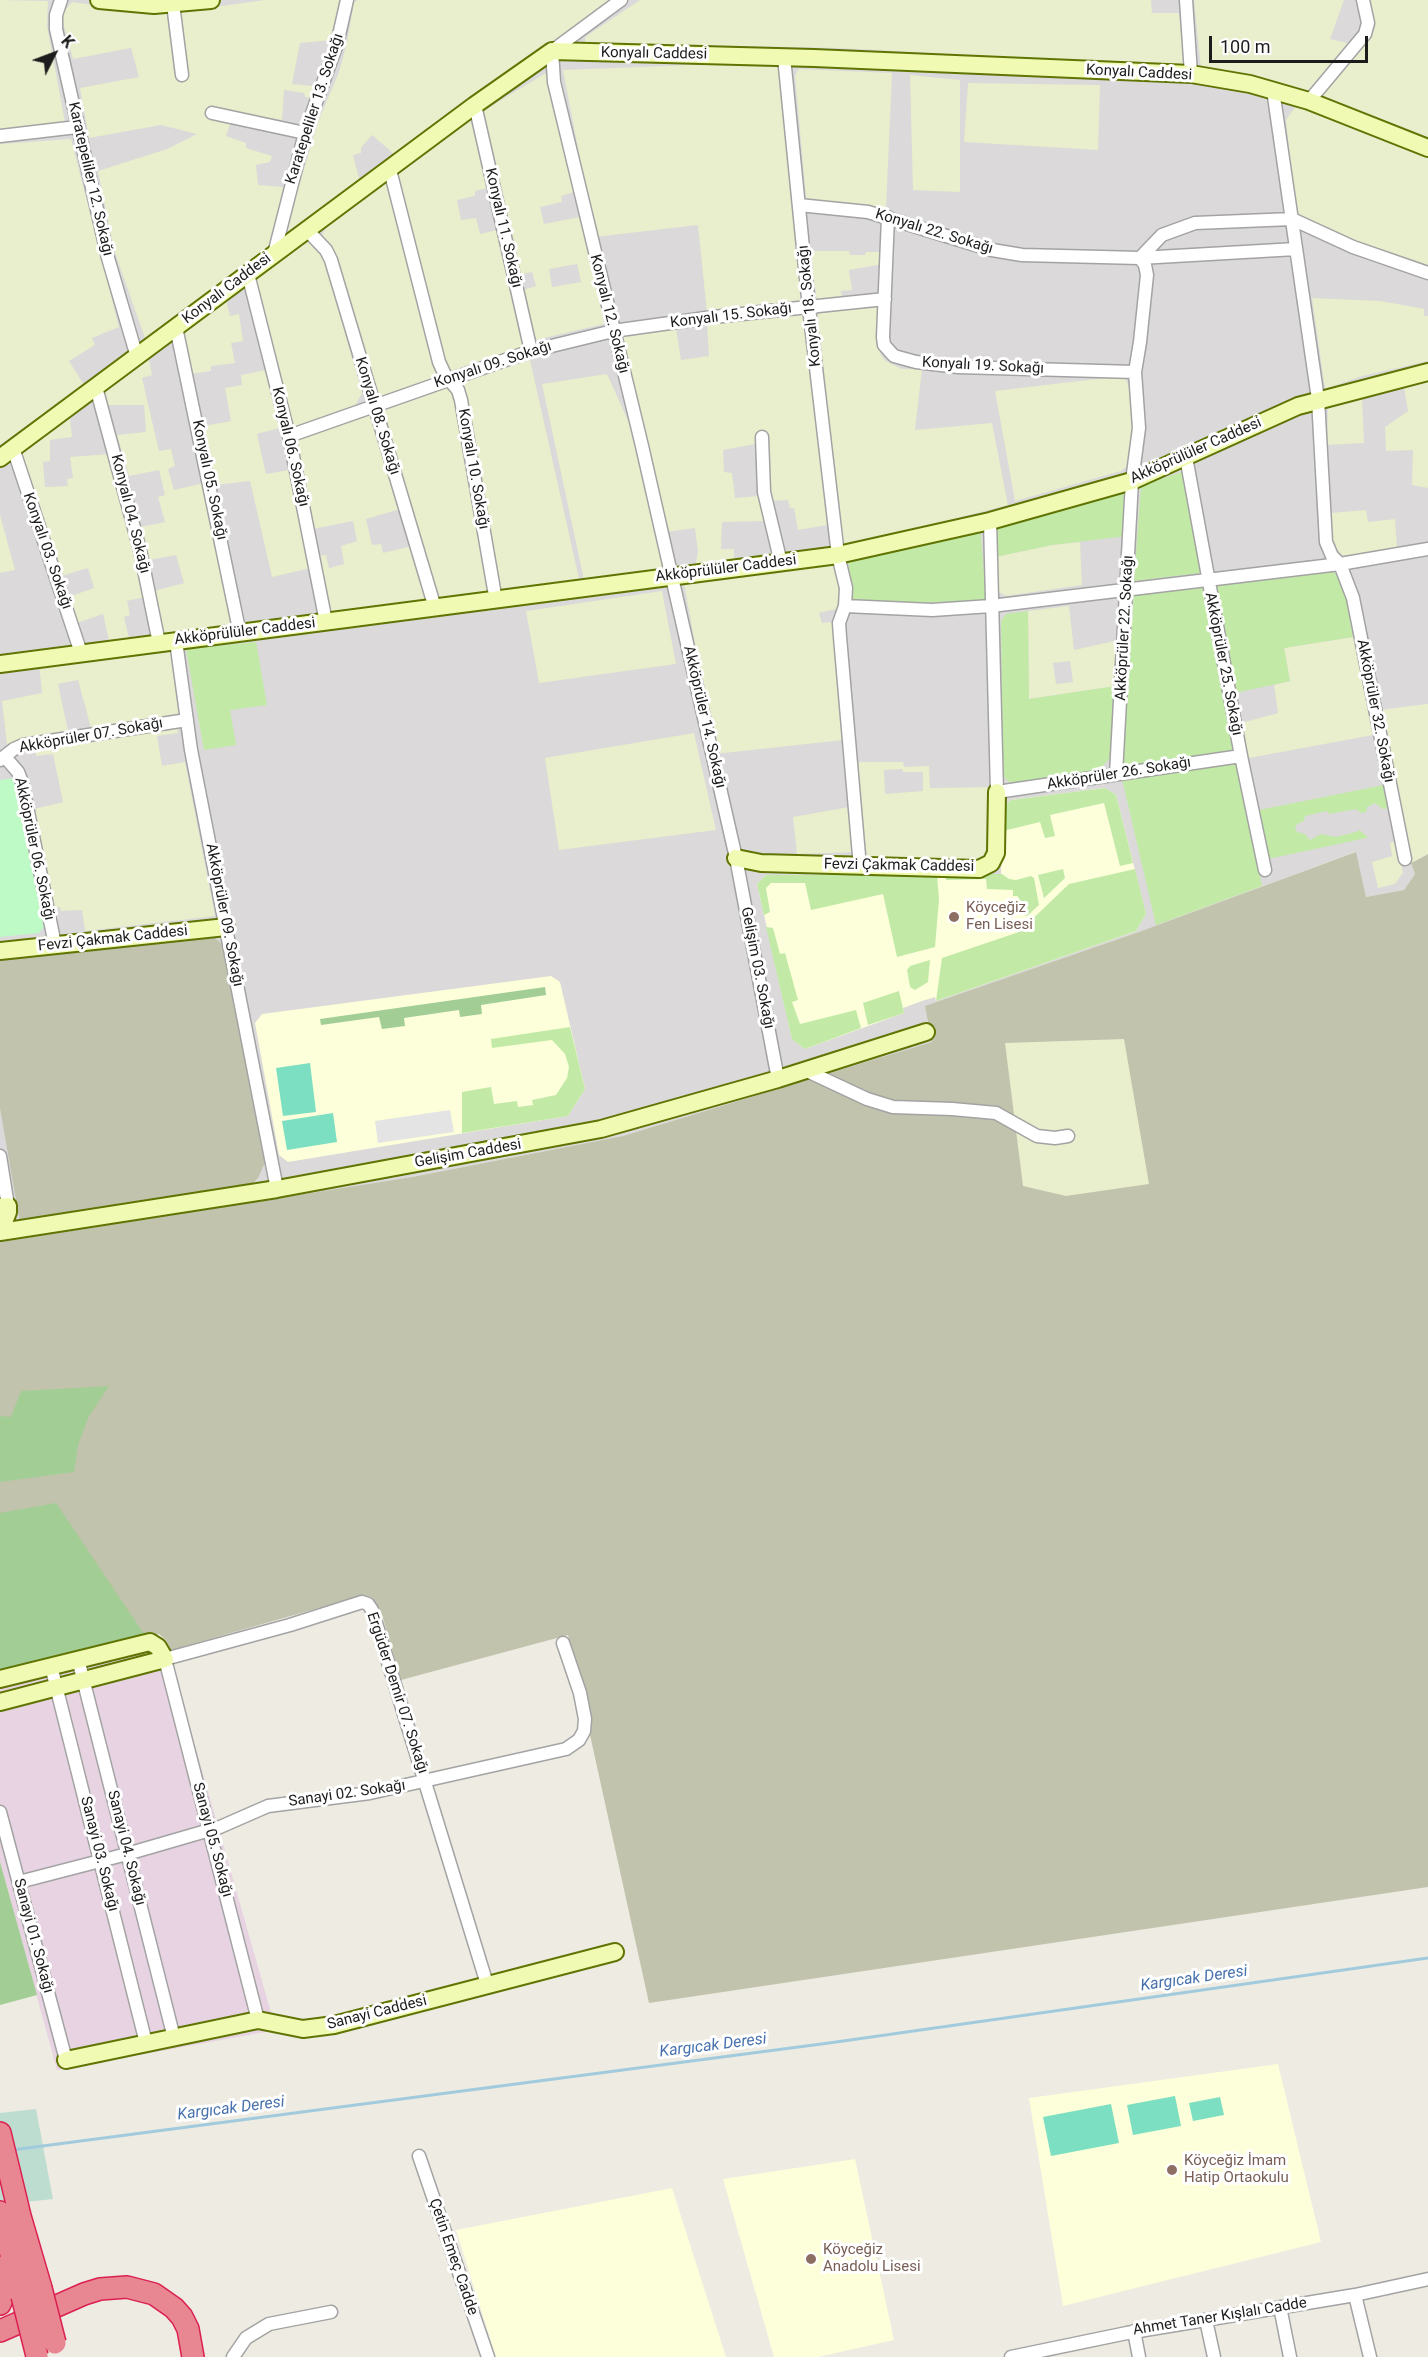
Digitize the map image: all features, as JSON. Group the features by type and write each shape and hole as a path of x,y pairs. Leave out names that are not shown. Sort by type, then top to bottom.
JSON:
{"highway":[{"path":"0,2133 10,2247 6,2290 0,2304"},
{"path":"8,2218 32,2292 38,2357"},
{"path":"10,2247 56,2350"},
{"path":"0,2331 84,2294 100,2289 128,2287 154,2294 174,2308 188,2329 193,2357"}],"street":[{"name":"Karatepeliler 12. Sokağı","path":"61,0 56,15 56,29 108,258 137,357"},
{"path":"99,0 141,5 208,0"},
{"name":"Karatepeliler 13. Sokağı","path":"274,254 304,133 337,44 347,0"},
{"path":"552,51 621,0"},
{"path":"1186,0 1191,74"},
{"path":"1310,101 1365,34 1368,23 1363,0"},
{"path":"172,4 182,75"},
{"name":"Konyalı Caddesi","path":"6,453 475,105 552,51 784,57 1191,74 1273,90 1310,101 1428,148"},
{"name":"Konyalı 12. Sokağı","path":"552,51 554,82 671,576"},
{"name":"Konyalı 18. Sokağı","path":"784,57 809,308 838,555 846,588 845,606 839,623 860,867"},
{"name":"Akköprüler 32. Sokağı","path":"1273,90 1318,399 1326,542 1332,556 1340,564 1353,598 1405,859"},
{"name":"Konyalı 11. Sokağı","path":"475,105 531,351"},
{"path":"212,113 304,133"},
{"path":"0,136 77,127"},
{"name":"Konyalı 10. Sokağı","path":"390,170 439,362 458,390 461,400 496,601"},
{"name":"Konyalı 22. Sokağı","path":"799,205 859,210 999,252 1066,257 1140,258 1296,249"},
{"path":"885,299 888,217"},
{"path":"1140,258 1162,235 1195,223 1292,219 1370,254 1428,273"},
{"name":"Konyalı 08. Sokağı","path":"307,231 326,250 331,260 435,608"},
{"name":"Akköprüler 22. Sokağı","path":"1116,774 1132,481 1139,428 1135,372 1147,275 1145,265 1140,258"},
{"name":"Konyalı 06. Sokağı","path":"248,274 289,436 327,622"},
{"name":"Konyalı 15. Sokağı","path":"613,331 885,299"},
{"name":"Konyalı 19. Sokağı","path":"885,299 884,345 894,356 904,360 958,367 1135,372"},
{"name":"Konyalı 05. Sokağı","path":"176,327 240,634"},
{"name":"Konyalı 09. Sokağı","path":"289,436 531,351 613,331"},
{"name":"Akköprülüler Caddesi","path":"0,664 838,555 990,521 1132,481 1278,414 1318,399 1428,372"},
{"name":"Konyalı 04. Sokağı","path":"96,387 140,550 159,643"},
{"path":"762,437 766,501 781,563"},
{"name":"Konyalı 03. Sokağı","path":"6,453 81,653"},
{"name":"Akköprüler 25. Sokağı","path":"1186,457 1241,756 1265,870"},
{"path":"990,521 997,792"},
{"path":"845,606 932,610 991,606 1208,578 1340,564 1428,549"},
{"name":"Akköprüler 14. Sokağı","path":"671,576 736,858"},
{"name":"Akköprüler 09. Sokağı","path":"176,641 187,720 277,1189"},
{"name":"Akköprüler 07. Sokağı","path":"2,759 14,748 23,745 187,720"},
{"name":"Akköprüler 26. Sokağı","path":"997,792 1241,756"},
{"name":"Akköprüler 06. Sokağı","path":"2,759 18,772 22,782 55,945"},
{"name":"Fevzi Çakmak Caddesi","path":"736,858 760,863 979,869 986,867 994,859 996,853 997,792"},
{"name":"Gelişim 03. Sokağı","path":"736,858 778,1079"},
{"name":"Fevzi Çakmak Caddesi","path":"0,951 226,927"},
{"name":"Gelişim Caddesi","path":"0,1232 277,1189 601,1129 778,1079 926,1032"},
{"path":"805,1070 867,1099 893,1107 996,1113 1037,1136 1047,1138 1068,1136"},
{"path":"0,1156 4,1206"},
{"name":"Gelişim Caddesi","path":"0,1232 8,1212 4,1206"},
{"name":"Ergüder Demir 07. Sokağı","path":"165,1659 290,1625 351,1604 362,1602 368,1604 372,1610 487,1984"},
{"path":"0,1679 150,1641 158,1647 165,1659 0,1702"},
{"name":"Sanayi 02. Sokağı","path":"19,1882 209,1830 268,1806 347,1797 425,1782 566,1749 579,1740 584,1731 584,1707 563,1643"},
{"name":"Sanayi 04. Sokağı","path":"78,1659 174,2037"},
{"name":"Sanayi 05. Sokağı","path":"165,1659 258,2020"},
{"name":"Sanayi 03. Sokağı","path":"51,1666 146,2043"},
{"name":"Sanayi 01. Sokağı","path":"0,1812 66,2060"},
{"name":"Sanayi Caddesi","path":"66,2060 258,2020 303,2029 334,2025 615,1952"},
{"name":"Çetin Emeç Cadde","path":"419,2156 488,2357"},
{"name":"Ahmet Taner Kışlalı Cadde","path":"1011,2357 1134,2331 1355,2295 1428,2279"},
{"path":"1355,2295 1370,2357"},
{"path":"1280,2307 1290,2357"},
{"path":"233,2357 246,2338 270,2324 331,2312"},
{"path":"1206,2320 1214,2357"},
{"path":"1134,2331 1139,2357"}],"shaded area":[{"path":"0,0 1428,0 1428,704 1381,710 1415,874 1404,890 1366,897 1355,852 1136,933 926,1006 933,1042 623,1136 412,1177 0,1242"},
{"path":"0,0 48,1 47,26 65,122 0,130"},
{"path":"265,0 339,0 333,40 300,43 292,84 313,86 313,98 305,97 304,93 284,90 282,120 210,108 209,118 230,124 226,136 246,143 246,148 272,156 270,162 256,165 258,185 283,187 272,245 145,338 114,250 98,171 167,149 197,134 161,125 89,138 80,88 139,77 131,48 73,59 61,15 72,2 123,9 178,12"},
{"path":"358,0 609,0 545,49 395,155 372,135 361,148 361,153 353,155 360,182 285,233 318,122 339,72 354,2"},
{"path":"640,0 1151,0 1152,13 1179,13 1185,67 838,48 585,43 585,37"},
{"path":"1194,0 1344,0 1330,39 1351,44 1309,93 1201,69"},
{"path":"1368,0 1428,0 1428,141 1319,98 1375,28"},
{"path":"766,62 781,70 803,303 707,313 698,225 595,237 563,70"},
{"path":"799,69 892,73 886,209 813,202 806,197 795,75"},
{"path":"546,73 574,192 561,196 562,202 540,207 544,224 580,217 604,324 535,340 523,290 536,286 532,272 518,275 483,111","holes":["577,264 581,282 552,287 549,269"]},
{"path":"910,75 960,80 960,192 913,190"},
{"path":"968,83 1100,85 1098,150 964,142"},
{"path":"1296,106 1428,156 1428,267 1372,251 1296,215 1286,120"},
{"path":"473,117 488,188 475,191 475,196 457,200 461,220 476,218 480,234 497,230 525,344 521,349 451,372 446,370 397,173"},
{"path":"71,139 119,327 92,338 95,345 69,361 84,385 0,445 0,144"},
{"path":"387,183 419,294 439,378 378,398 322,235 326,227"},
{"path":"306,241 322,251 362,393 355,406 291,428 253,278"},
{"path":"810,251 849,251 850,255 881,252 883,264 849,270 852,290 841,291 842,298 817,300"},
{"path":"225,296 230,316 239,314 243,341 231,343 235,363 211,366 211,371 191,374 183,330"},
{"path":"1312,298 1381,301 1424,309 1424,316 1428,316 1428,361 1362,376 1325,389"},
{"path":"878,306 877,339 881,355 886,361 902,369 922,369 915,430 992,423 1008,505 841,548 816,314"},
{"path":"806,312 827,525 798,530 794,508 790,508 788,500 770,501 767,442 723,450 724,472 732,473 735,498 760,496 765,521 722,522 721,549 734,549 734,563 695,567 698,552 695,528 666,532 622,336 676,328 681,360 709,356 707,324"},
{"path":"149,359 152,375 142,378 159,451 171,449 175,466 168,469 174,490 204,483 235,627 162,638 154,591 184,583 176,555 149,560 140,527 165,522 158,497 165,495 159,470 129,476 117,435 146,432 144,405 108,405 105,389"},
{"path":"530,360 580,583 501,596 461,383"},
{"path":"266,370 279,428 257,434 266,474 289,470 311,568 272,577 250,481 215,485 204,426 231,421 225,388 242,385 241,375"},
{"path":"607,374 631,427 663,570 584,580 542,384"},
{"path":"1121,376 1130,388 1135,416 1127,466 1121,471 1015,501 995,391"},
{"path":"1428,381 1428,488 1412,485 1413,450 1386,451 1385,427 1408,411 1404,387"},
{"path":"447,387 454,394 491,596 438,599 382,408"},
{"path":"1362,397 1364,443 1327,445 1328,406"},
{"path":"371,414 400,509 366,519 372,545 381,544 383,553 412,546 429,603 329,617 318,556 326,555 329,568 344,564 341,546 357,541 353,521 313,529 295,445 299,439"},
{"path":"70,418 72,437 50,440 50,461 43,462 45,487 68,486 67,479 73,478 70,457 110,454 145,597 127,601 130,615 124,617 129,638 109,641 103,614 77,623 68,597 94,588 88,568 61,576 20,453"},
{"path":"1366,510 1368,522 1395,519 1397,548 1343,556 1333,545 1331,513"},
{"path":"0,515 15,570 0,573"},
{"path":"1080,542 1082,585 1006,596 997,591 995,557 1052,545"},
{"path":"835,565 841,587 841,605 836,609 819,613 822,623 830,622 834,625 843,740 715,754 684,583"},
{"path":"662,591 676,664 539,683 526,611"},
{"path":"1069,606 1074,650 1119,640 1116,686 1029,699 1028,611","holes":["1070,661 1073,682 1056,684 1053,663"]},
{"path":"1353,637 1373,735 1249,758 1241,723 1278,713 1274,685 1290,681 1284,648"},
{"path":"171,648 181,714 91,728 78,680 58,684 69,735 7,745 2,701 42,693 39,664"},
{"path":"1428,704 1428,854 1411,863 1381,710"},
{"path":"177,726 178,733 157,736 162,766 185,762 215,916 85,931 82,910 61,911 60,907 51,909 34,809 63,802 53,754 36,756 36,748"},
{"path":"694,733 716,830 559,850 545,758"},
{"path":"858,762 903,762 904,767 929,766 930,788 991,787 988,851 984,858 976,862 864,859","holes":["902,769 903,772 923,772 923,791 885,794 884,770"]},
{"name":"Köyceğiz Fen Lisesi","path":"1105,788 1116,795 1146,914 1136,931 936,1001 935,997 922,1001 903,1008 904,1013 805,1049 792,1039 757,884 766,875 1001,874 1003,809 1011,800"},
{"path":"849,807 855,852 797,854 793,817"},
{"path":"1396,841 1403,873 1395,884 1378,888 1372,862 1392,856 1390,843"},
{"path":"1356,852 1366,897 1404,890 1415,874 1411,863 1428,854 1428,1887 649,2003 568,1635 401,1680 382,1615 371,1597 361,1596 171,1650 166,1640 159,1634 0,1672 0,1242 412,1177 623,1136 932,1042 925,1006 1136,933"},
{"path":"212,936 224,945 267,1158 258,1178 250,1186 20,1223 0,1108 0,959"},
{"path":"551,976 560,982 585,1089 568,1116 288,1162 279,1155 255,1023 262,1014"},
{"path":"1124,1039 1149,1184 1066,1196 1023,1186 1005,1043"},
{"path":"450,1110 454,1132 378,1143 375,1121"},
{"path":"146,1637 168,1651 276,2030 57,2070 0,1862 0,1672"},
{"name":"Köyceğiz İmam Hatip Ortaokulu","path":"1278,2064 1321,2242 1063,2306 1029,2098"},
{"path":"36,2109 53,2199 0,2205 0,2113"},
{"name":"Köyceğiz Anadolu Lisesi","path":"855,2159 894,2340 818,2357 774,2357 723,2179"},
{"path":"672,2188 726,2357 496,2357 456,2230"}],"green space":[{"path":"1187,470 1200,573 1134,581 1141,486"},
{"path":"1126,491 1127,536 1052,545 995,557 994,525"},
{"path":"975,531 981,535 986,600 913,603 852,599 848,559"},
{"path":"1332,571 1343,581 1353,637 1284,648 1290,681 1235,693 1216,586"},
{"path":"1203,586 1236,752 1121,768 1134,593"},
{"path":"1028,611 1029,699 1116,686 1111,757 1098,771 1010,783 1003,776 1001,621 1006,614"},
{"path":"256,642 267,705 230,710 236,745 204,750 186,649"},
{"path":"1237,761 1262,886 1156,925 1122,779"},
{"path":"15,778 45,925 39,933 0,937 0,780"},
{"path":"1384,785 1389,808 1383,809 1375,803 1367,807 1366,812 1361,813 1356,809 1329,814 1327,811 1305,816 1304,821 1297,824 1295,828 1297,832 1305,834 1310,840 1321,834 1336,837 1359,830 1368,837 1268,859 1259,810"},
{"path":"1105,788 1116,795 1133,863 1120,866 1104,803 1050,815 1055,836 1045,838 1040,822 1003,831 1003,809 1011,800"},
{"path":"1063,869 1065,878 1044,898 1038,875"},
{"path":"1135,869 1146,914 1136,931 936,1001 942,958 1019,932 1069,884"},
{"path":"946,874 1002,874 1009,879 1016,880 1031,876 1034,878 1039,905 1027,916 1019,912 1018,896 1013,896 1013,890 987,889 986,879 946,880"},
{"path":"766,875 937,875 939,899 935,947 897,957 883,894 811,910 805,883 771,883 766,888 770,912 764,915 757,884"},
{"path":"766,927 773,928 780,954 785,953 798,1000 792,1002 800,1024 856,1010 861,1028 805,1049 792,1039"},
{"path":"930,960 928,982 915,990 910,987 907,970 910,966"},
{"path":"545,987 546,995 481,1005 482,1014 460,1017 459,1010 404,1018 405,1026 382,1029 379,1017 321,1025 320,1019"},
{"path":"899,991 904,1013 868,1025 863,1003"},
{"path":"570,1027 585,1089 568,1116 462,1133 462,1092 491,1087 494,1104 517,1101 518,1107 533,1105 532,1100 556,1095 567,1078 569,1067 565,1054 552,1040 492,1048 491,1039"},
{"path":"310,1063 316,1112 283,1116 276,1068"},
{"path":"333,1113 337,1142 287,1150 282,1121"},
{"path":"109,1386 89,1416 78,1445 74,1472 0,1482 0,1416 11,1417 21,1391"},
{"path":"56,1503 146,1637 0,1672 0,1513"},
{"path":"0,1862 37,1995 0,2005"},
{"path":"1175,2096 1181,2126 1133,2135 1127,2105"},
{"path":"1220,2097 1224,2115 1193,2121 1189,2103"},
{"path":"1111,2104 1119,2143 1051,2156 1043,2117"}],"waterway":[{"name":"Kargıcak Deresi","path":"12,2150 829,2043 1428,1958"}],"place":[{"name":"Köyceğiz Fen Lisesi","path":"954,917"},
{"name":"Köyceğiz İmam Hatip Ortaokulu","path":"1172,2170"},
{"name":"Köyceğiz Anadolu Lisesi","path":"811,2259"}]}
